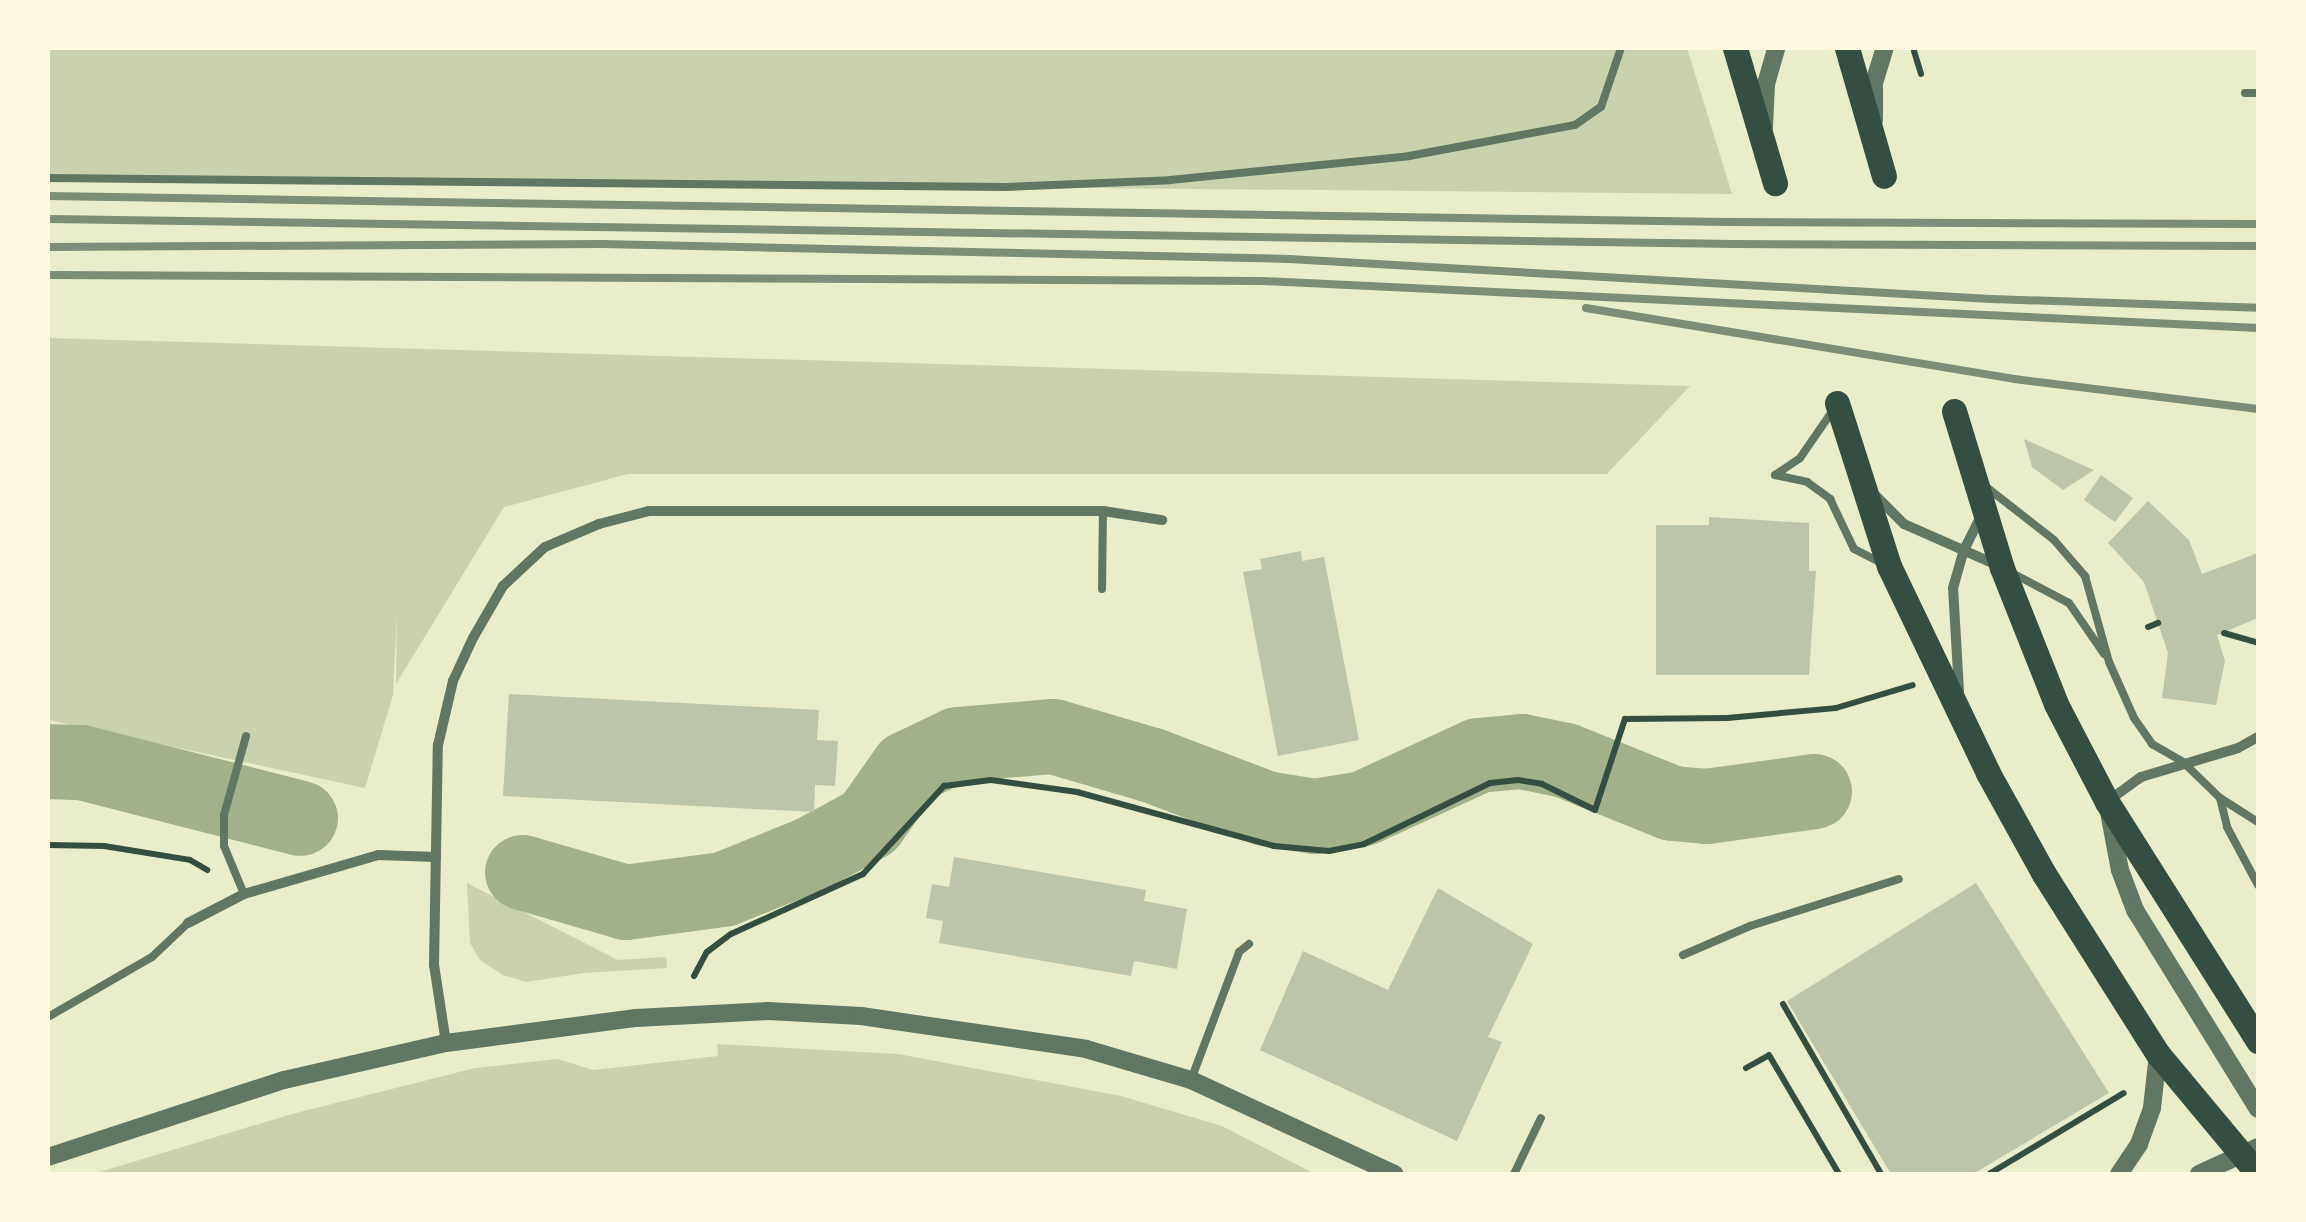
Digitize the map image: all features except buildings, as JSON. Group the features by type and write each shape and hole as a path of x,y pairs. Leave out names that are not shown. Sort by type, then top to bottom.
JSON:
{"main road":[{"path":"1735,48 1775,183"},
{"path":"1847,48 1884,176"},
{"path":"1837,404 1889,566 1962,722 2044,874 2158,1054 2249,1151 2258,1174"},
{"path":"1954,411 1975,476 1994,506 2002,568 2056,704 2107,802 2258,1041"}],"street":[{"path":"1764,142 1766,84 1776,48"},
{"path":"1875,147 1874,83 1885,48"},
{"path":"1860,478 1904,524 2002,568"},
{"path":"1962,722 1952,615 1963,552 1994,506"},
{"path":"446,1043 434,966 438,745 454,680 503,586 546,547 599,524 649,511 1103,511 1162,520"},
{"path":"2258,736 2238,748 2142,777 2107,802 2120,870 2135,910 2258,1109"},
{"path":"188,923 244,894 378,855 436,857"},
{"path":"48,1158 284,1080 446,1043 697,1012 786,1012 861,1016 1086,1050 1190,1080 1394,1174"},
{"path":"2119,1174 2139,1144 2152,1108 2158,1054"},
{"path":"2199,1174 2249,1151"}],"lane":[{"path":"48,178 986,186 1170,180 1409,156 1575,125 1601,107 1621,48"},
{"path":"2245,93 2258,93"},
{"path":"1837,404 1800,458 1775,475 1807,482 1830,499 1854,548 1889,566"},
{"path":"1994,506 2054,540 2085,576 2109,662 2134,718 2152,744 2183,762 2220,798 2258,822"},
{"path":"1102,590 1103,511"},
{"path":"2002,568 2069,604 2109,662"},
{"path":"244,894 224,846 224,815 246,736"},
{"path":"2220,798 2227,827 2258,884"},
{"path":"1682,955 1750,926 1899,879"},
{"path":"48,1018 152,957 188,923"},
{"path":"1190,1080 1239,952 1249,944"},
{"path":"1514,1174 1541,1118"}],"path":[{"path":"1913,48 1922,74"},
{"path":"2148,627 2158,623"},
{"path":"2224,632 2258,643"},
{"path":"694,976 707,952 731,934 863,874 944,786 991,780 1077,792 1274,846 1329,851 1364,844 1490,783 1518,780 1542,784 1596,810 1625,719 1727,718 1836,708 1914,685"},
{"path":"48,845 104,846 190,860 244,894"},
{"path":"1783,1004 1828,1076 1881,1174"},
{"path":"1746,1068 1769,1055 1839,1174"},
{"path":"1989,1174 2125,1092"}],"green space":[{"path":"48,48 1687,48 1732,194 48,178"},
{"path":"48,338 1690,386 1607,474 628,474 504,507 396,684 397,611 393,695 365,788 48,720"},
{"path":"467,883 618,960 666,957 667,968 584,973 526,982 503,975 480,960 470,943"},
{"path":"717,1044 898,1054 1121,1096 1222,1126 1315,1174 93,1174 292,1114 475,1068 558,1059 593,1070 718,1056"}],"waterway":[{"path":"522,872 625,902 723,889 812,853 869,822 907,768 957,744 1053,736 1152,765 1265,808 1314,816 1363,808 1478,755 1521,751 1565,760 1672,803 1706,806 1814,791"},
{"path":"48,761 81,762 300,818"}],"railway":[{"path":"48,196 1728,222 2258,224"},
{"path":"48,219 1734,244 2258,246"},
{"path":"48,247 602,244 1289,259 1991,299 2258,308"},
{"path":"48,275 1263,281 2258,328"},
{"path":"1586,308 2014,379 2258,409"}]}
